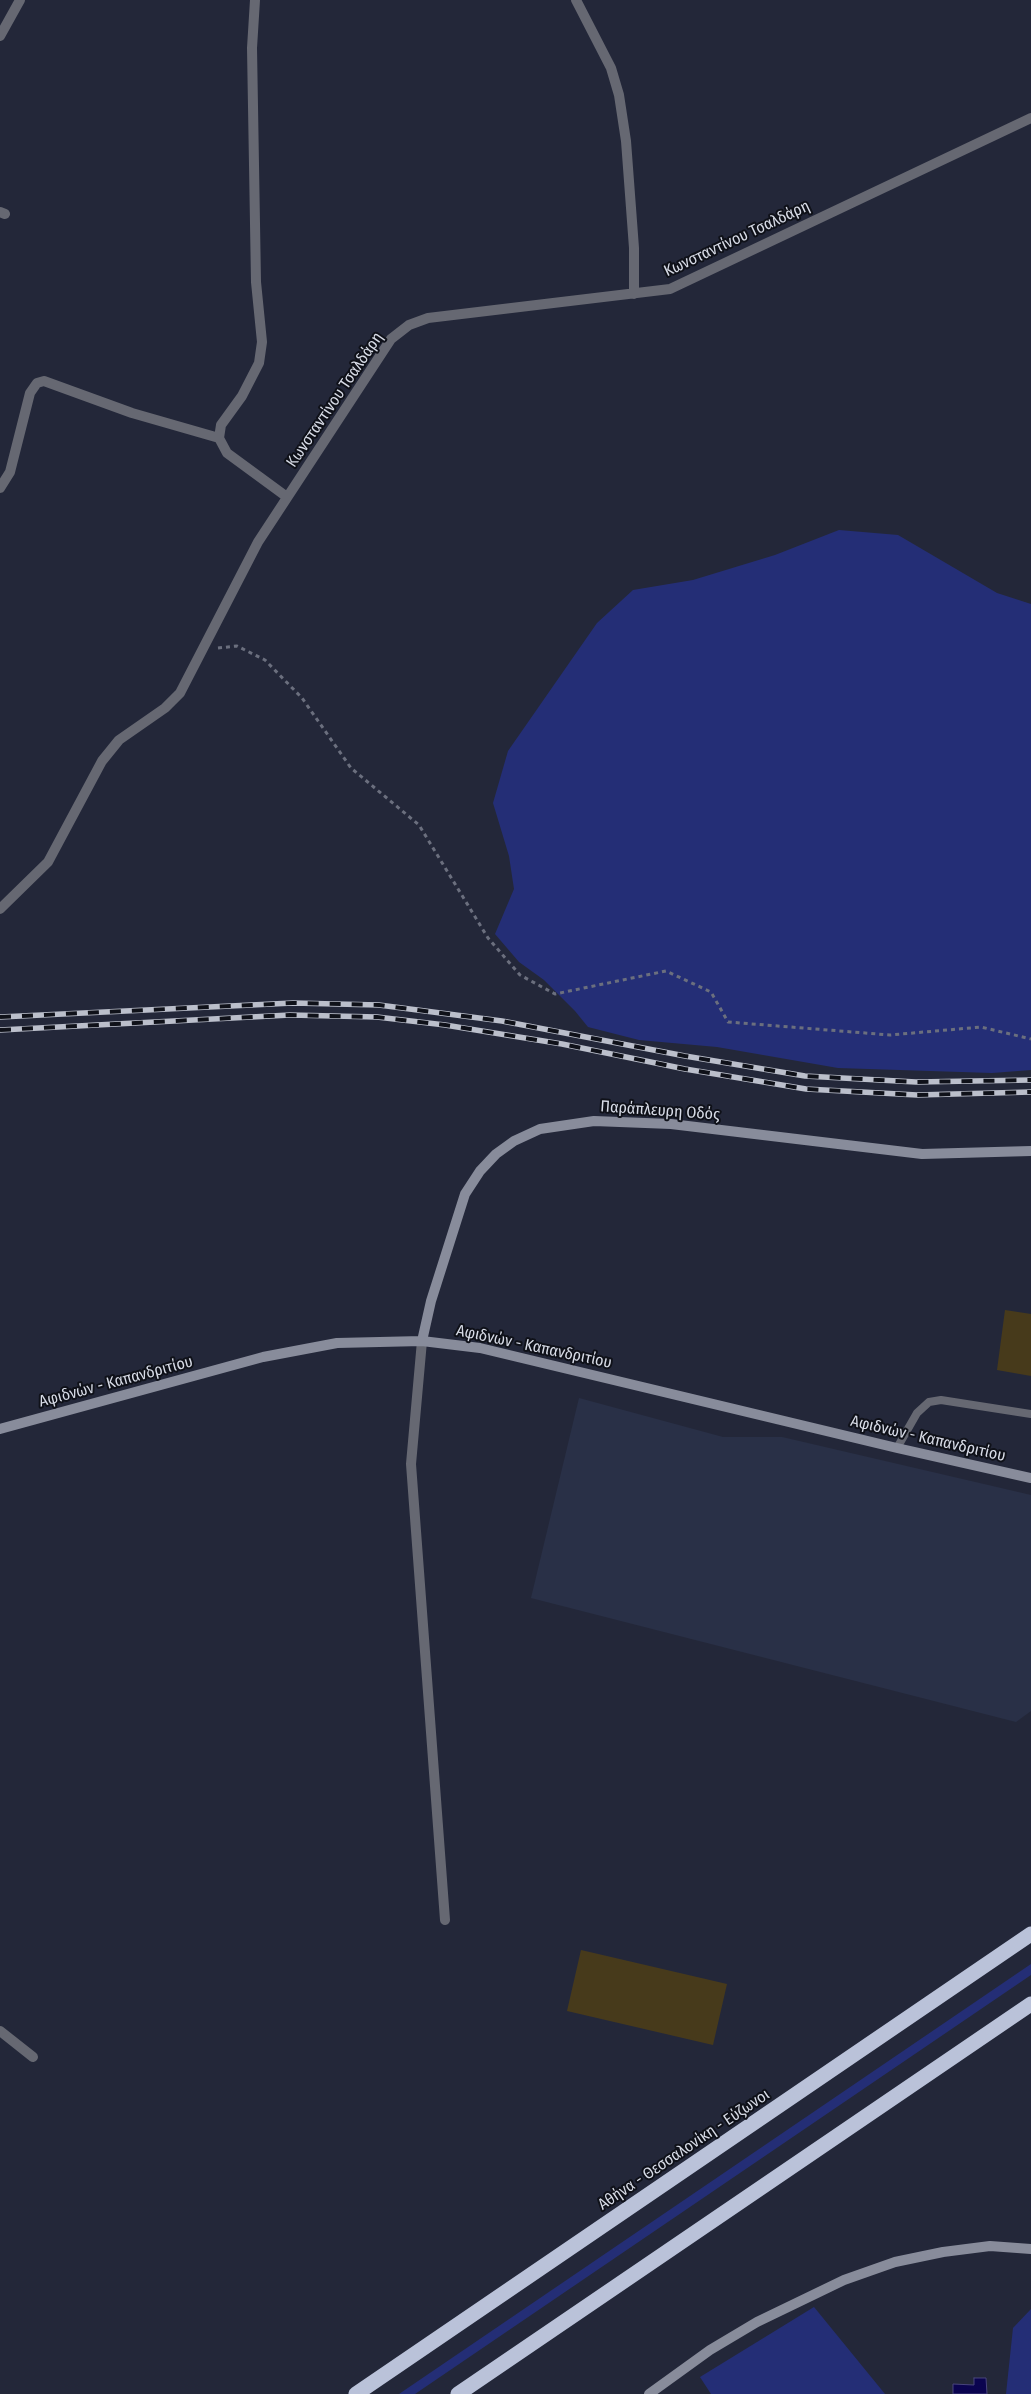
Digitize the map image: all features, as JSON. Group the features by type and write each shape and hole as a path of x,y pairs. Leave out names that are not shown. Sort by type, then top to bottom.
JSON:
{"highway":[{"name":"Αθήνα - Θεσσαλονίκη - Εύζωνοι","path":"356,2394 1031,1934"},
{"path":"458,2394 1031,2004"}],"main road":[{"name":"Παράπλευρη Οδός","path":"422,1341 434,1293 465,1194 480,1171 496,1154 514,1141 540,1130 594,1121 670,1124 922,1154 1031,1151"},
{"name":"Αφιδνών - Καπανδριτίου","path":"0,1429 263,1357 337,1343 422,1341 480,1348 897,1448 1031,1478"},
{"path":"649,2394 710,2350 757,2322 844,2280 895,2262 943,2252 990,2246 1031,2250"}],"street":[{"path":"0,36 20,0"},
{"path":"255,0 252,48 256,282 262,342 259,364 242,396 220,425 219,438 227,452 287,497"},
{"path":"576,0 611,68 618,95 626,141 634,248 634,294"},
{"name":"Κωνσταντίνου Τσαλδάρη","path":"0,909 48,862 102,760 119,740 165,708 180,694 228,596 258,542 391,339 409,325 428,318 670,289 1031,118"},
{"path":"0,488 10,472 30,393 37,383 44,381 132,413 219,438"},
{"path":"422,1341 411,1464 445,1920"},
{"path":"0,2031 33,2058"}],"lane":[{"path":"897,1448 917,1413 929,1402 941,1400 1031,1414"}],"path":[{"path":"203,650 237,646 265,660 302,698 351,768 420,825 488,938 520,974 555,994 666,971 711,992 728,1022 890,1035 981,1027 1031,1039"}],"shaded area":[{"path":"839,530 898,535 997,593 1031,604 1031,1070 992,1073 838,1068 717,1047 639,1040 588,1027 544,980 519,962 495,934 514,889 509,856 493,803 508,751 597,623 633,590 693,580 775,555"},
{"path":"579,1398 723,1437 782,1437 1031,1495 1031,1711 1016,1722 531,1598"},
{"path":"1031,1964 1031,1975 415,2394 399,2394"},
{"path":"814,2307 885,2394 711,2394 700,2377"},
{"path":"1031,2309 1031,2394 1006,2394 1013,2328"},
{"path":"974,2378 986,2378 987,2394 953,2394 953,2384 974,2385"}],"building":[{"path":"1005,1310 1031,1314 1031,1376 997,1370"},
{"path":"581,1950 727,1984 713,2045 567,2011"}],"railway":[{"path":"0,1017 293,1003 379,1005 502,1021 685,1056 805,1076 916,1082 1031,1080"},
{"path":"0,1030 290,1015 377,1017 445,1025 562,1044 685,1069 806,1089 917,1095 1031,1092"}]}
